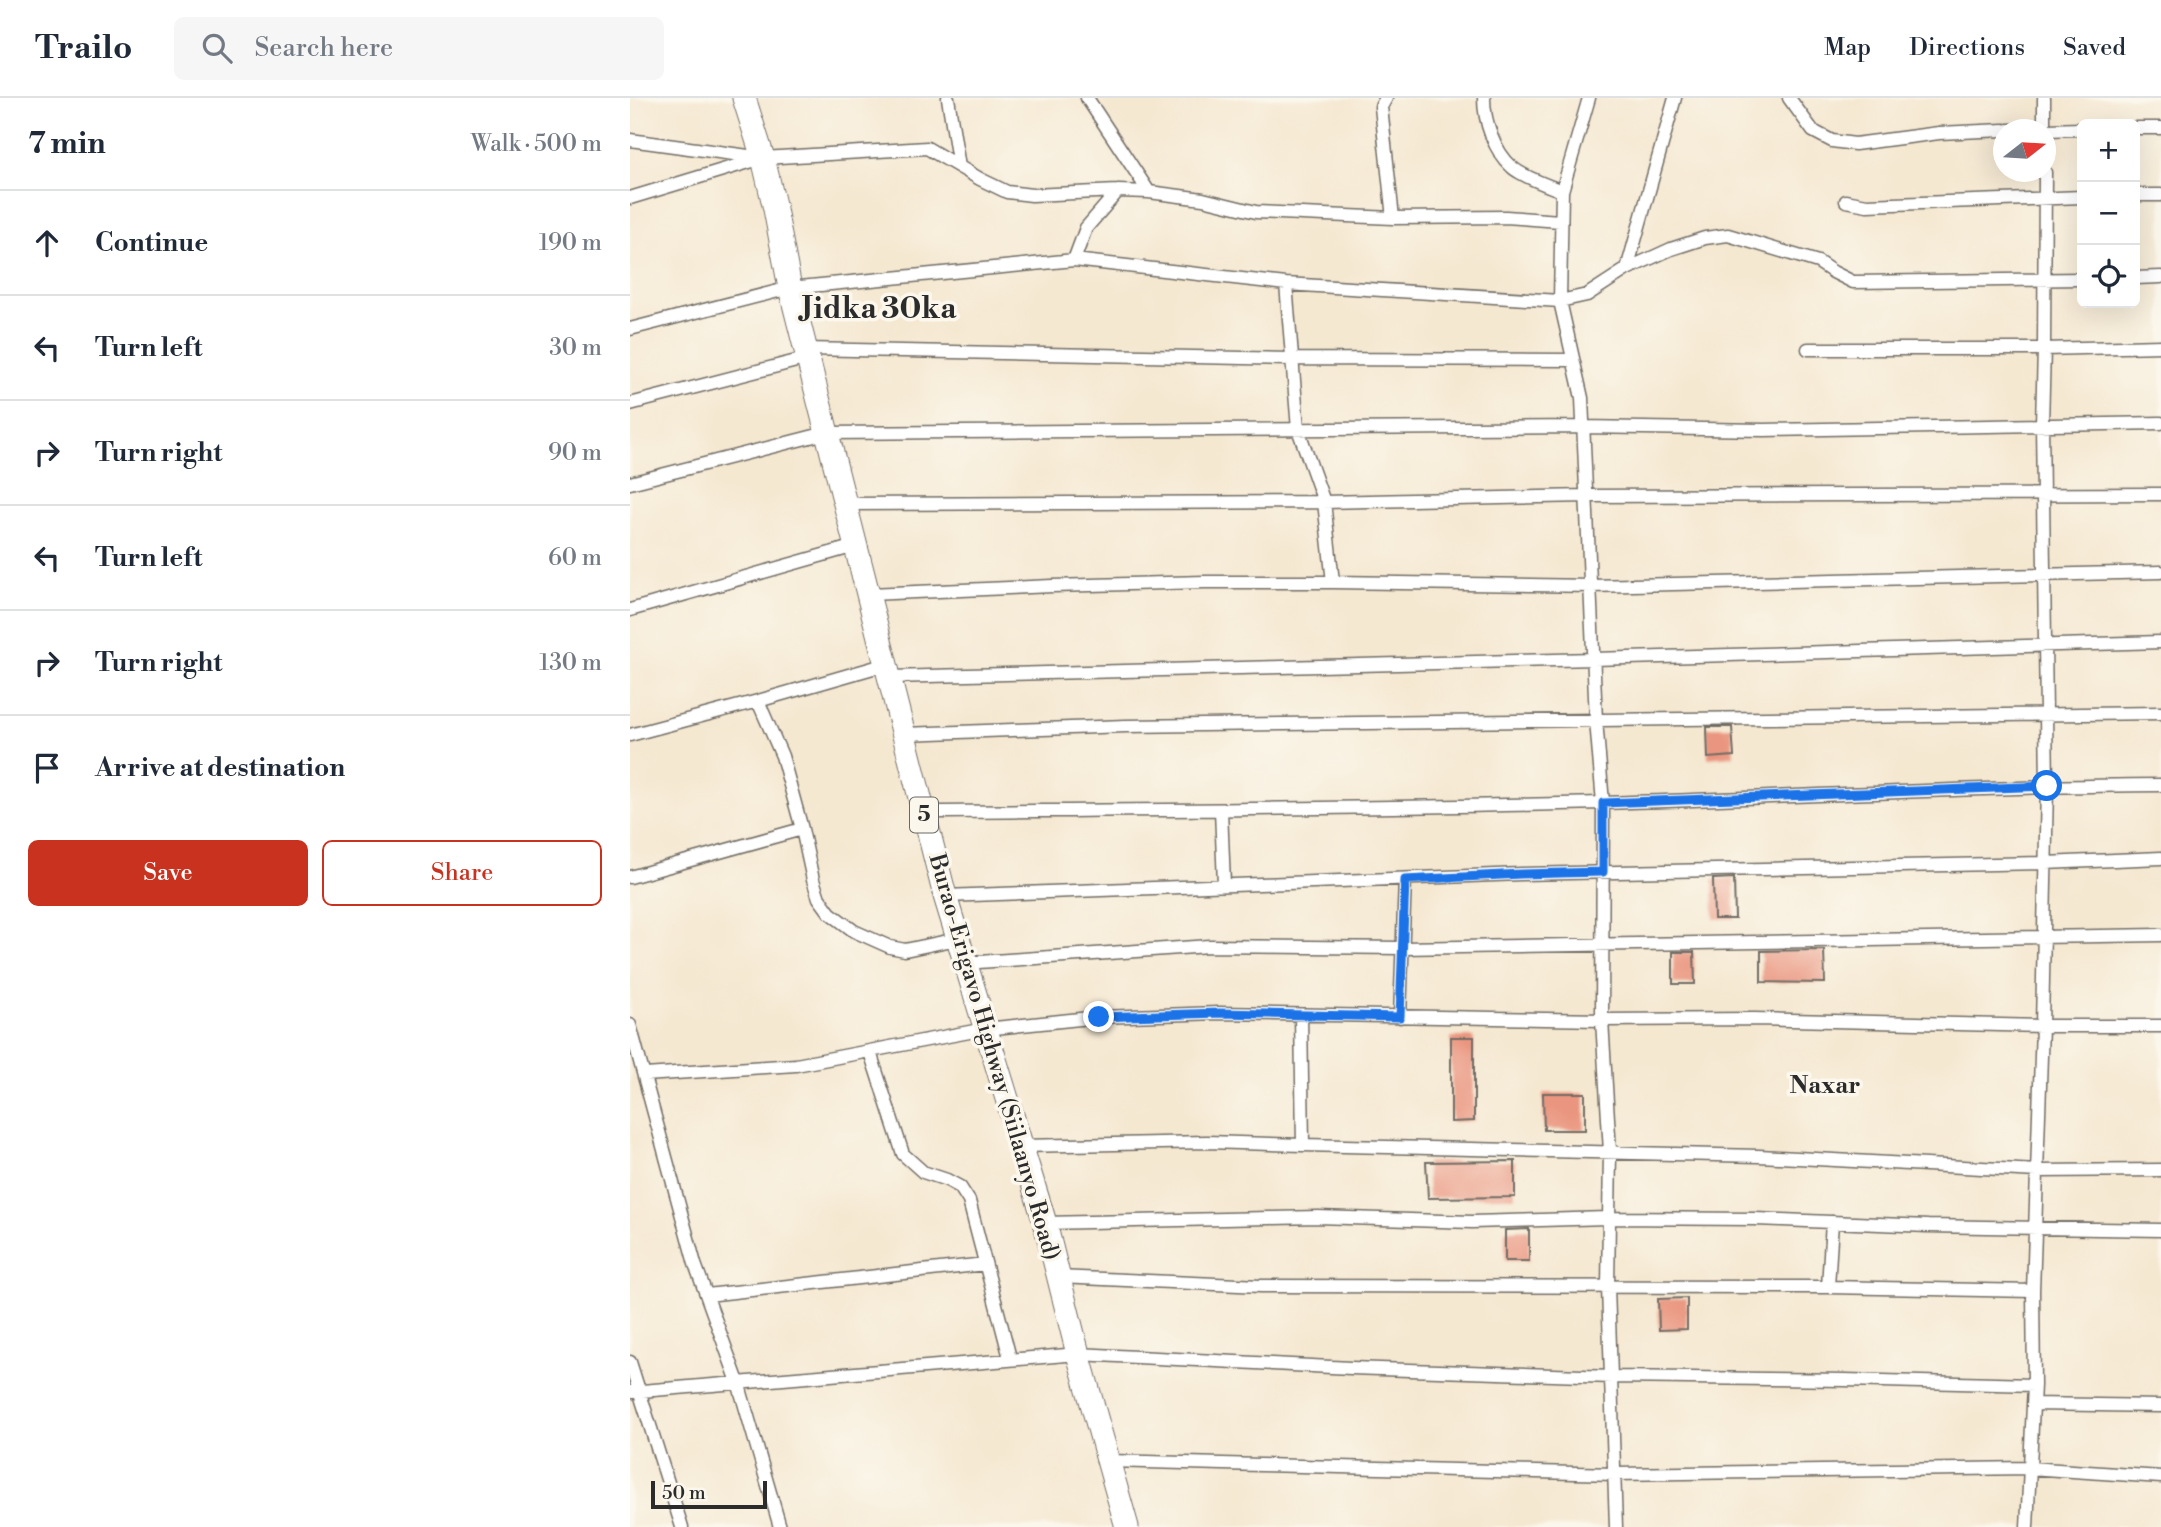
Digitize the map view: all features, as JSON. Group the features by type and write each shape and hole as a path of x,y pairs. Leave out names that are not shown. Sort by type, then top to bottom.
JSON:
{"highway":[{"name":"Burao-Erigavo Highway (Siilaanyo Road)","path":"744,98 763,158 806,354 945,896 1045,1223 1078,1354 1127,1527"}],"street":[{"path":"948,98 959,167"},
{"path":"1087,98 1149,192"},
{"path":"1386,98 1381,107 1393,218"},
{"path":"1484,98 1484,112 1496,146 1513,169 1562,191"},
{"path":"1589,98 1562,191 1560,301 1582,398 1596,720 1603,803 1602,1020 1610,1152 1608,1287 1616,1527"},
{"path":"1626,269 1675,98"},
{"path":"1789,98 1812,131 1832,141 1855,144 1939,132 1993,130"},
{"path":"2045,98 2045,119"},
{"path":"2140,128 2161,128"},
{"path":"2056,130 2077,129"},
{"path":"630,140 763,158 927,148 1007,192 1032,195 1149,192 1203,199 1256,212 1393,218 1506,217 1560,221"},
{"path":"630,198 763,158"},
{"path":"2028,1527 2034,1385 2033,1291 2042,1026 2048,714 2042,424 2045,182"},
{"path":"1074,260 1086,228 1118,191"},
{"path":"2140,195 2161,195"},
{"path":"1846,201 1867,205 2077,197"},
{"path":"630,329 790,288 1074,260 1286,284 1560,301 1587,295 1626,269 1671,248 1705,238 1728,235 1818,261 1853,282 2077,279"},
{"path":"2140,278 2161,277"},
{"path":"1286,284 1298,429 1324,502 1333,582"},
{"path":"1808,349 2161,346"},
{"path":"630,404 806,354 1572,360"},
{"path":"630,483 826,433 1583,427 1764,430 2161,423"},
{"path":"845,504 1324,502 1587,496 2161,494"},
{"path":"630,610 855,546"},
{"path":"869,594 1066,585 1333,582 1591,586 2161,572"},
{"path":"630,735 888,670 1594,659 2161,642"},
{"path":"758,701 782,756 819,898 830,913 854,931 877,942 905,950 957,939"},
{"path":"904,734 1126,726 2161,713"},
{"path":"924,812 1603,803 2047,786 2161,785"},
{"path":"1221,810 1224,884"},
{"path":"630,877 802,829"},
{"path":"945,896 1521,874 2161,858"},
{"path":"1400,1017 1405,880"},
{"path":"964,963 1209,946 1402,948 2161,935"},
{"path":"645,1074 796,1065 985,1029 1099,1017 1219,1013 2161,1026"},
{"path":"1301,1015 1303,1145"},
{"path":"630,1025 695,1264 738,1382 780,1527"},
{"path":"870,1052 903,1154 923,1172 960,1187 969,1201 1010,1358"},
{"path":"1022,1146 1207,1142 1759,1156 2037,1171 2161,1170"},
{"path":"1045,1223 1318,1217 1472,1222 1607,1218 2161,1230"},
{"path":"1828,1287 1832,1222"},
{"path":"707,1295 985,1264"},
{"path":"1058,1277 1261,1286 1828,1287 2033,1291"},
{"path":"635,1391 1078,1354 1351,1368 1612,1377 2034,1385"},
{"path":"630,1362 635,1391 682,1527"},
{"path":"2033,1404 2161,1406"},
{"path":"1108,1461 1615,1474 2029,1468 2161,1477"}],"building":[{"path":"1707,727 1732,727 1734,756 1708,758"},
{"path":"1734,878 1735,919 1714,919 1713,879"},
{"path":"1824,950 1825,983 1761,982 1761,951"},
{"path":"1673,952 1694,952 1695,984 1673,984"},
{"path":"1451,1037 1474,1037 1474,1121 1451,1122"},
{"path":"1543,1093 1585,1093 1585,1130 1544,1130"},
{"path":"1515,1161 1515,1197 1428,1198 1426,1162"},
{"path":"1529,1229 1529,1261 1505,1261 1505,1230"},
{"path":"1687,1298 1687,1329 1659,1330 1658,1299"}],"district":[{"name":"Jidka 30ka","path":"879,309"},
{"name":"Naxar","path":"1825,1086"}],"route":[{"path":"1099,1017 1264,1013 1400,1017 1405,880 1603,872 1603,803 2047,786"}]}
